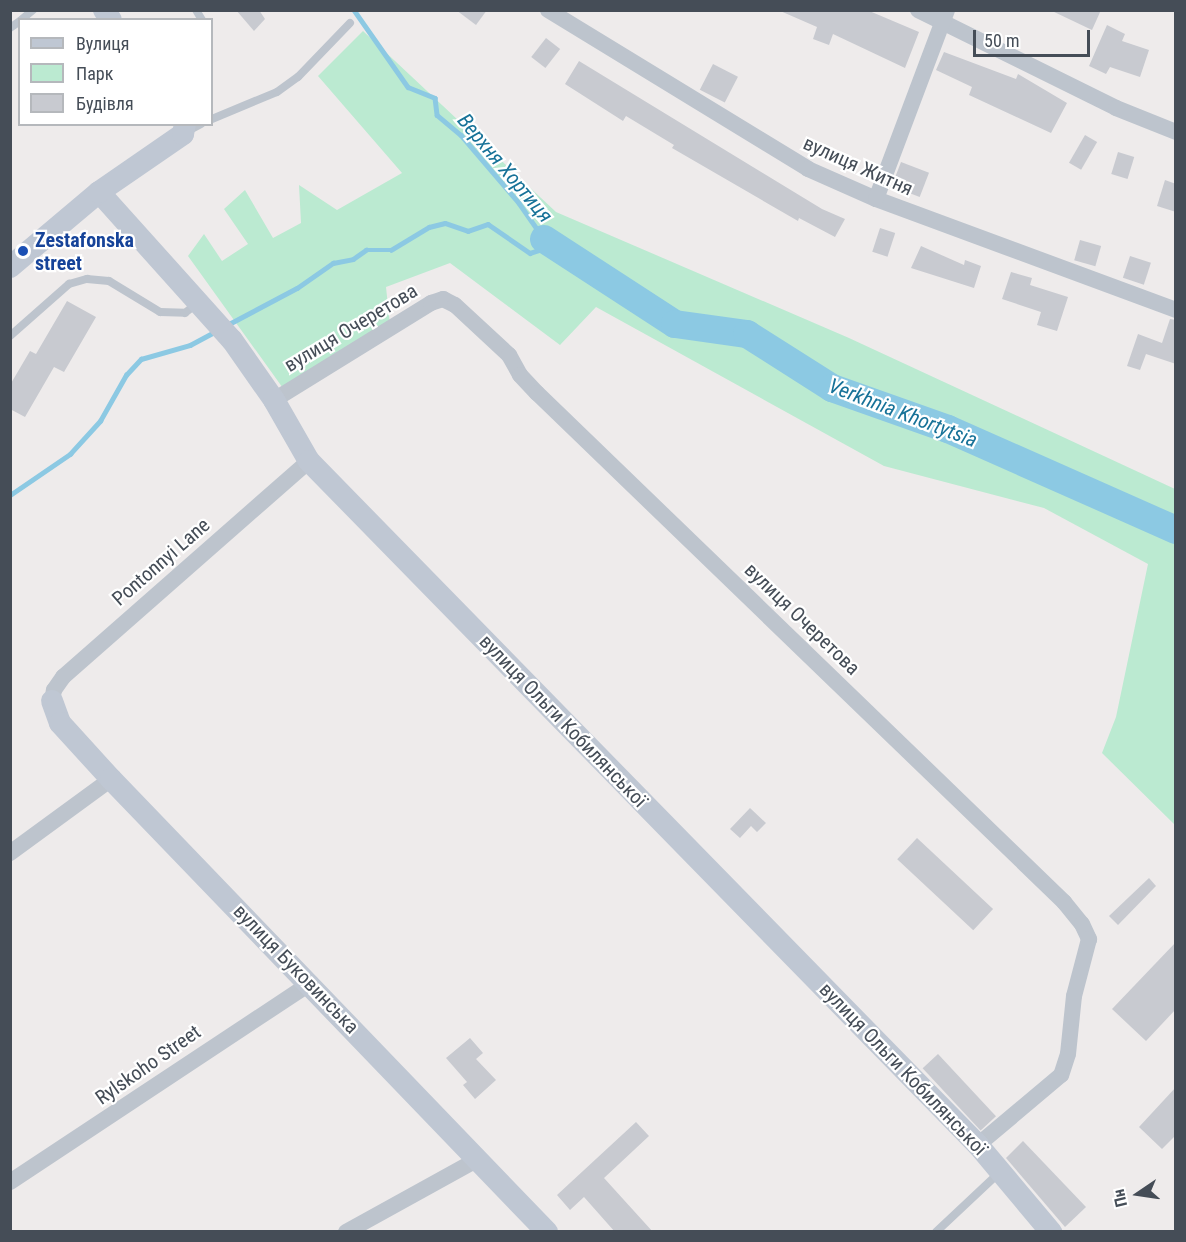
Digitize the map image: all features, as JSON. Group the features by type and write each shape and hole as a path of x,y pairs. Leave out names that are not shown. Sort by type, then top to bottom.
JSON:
{"street":[{"name":"вулиця Житня","path":"548,10 778,154 876,200 1176,310"},
{"path":"918,10 944,16 1116,108 1176,132"},
{"path":"876,200 944,16"},
{"path":"10,267 99,192 190,128"},
{"name":"вулиця Ольги Кобилянської","path":"99,192 232,340 274,400 309,461 978,1145 1051,1232"},
{"name":"вулиця Очеретова","path":"274,400 431,303 443,300 455,305 509,355 520,375 545,400 1064,902 1082,924 1089,939 1074,996 1068,1054 1061,1075 978,1145"},
{"name":"Pontonnyi Lane","path":"52,701 54,690 63,677 309,461"},
{"name":"вулиця Буковинська","path":"52,701 60,723 111,779 310,983 546,1232"},
{"path":"10,853 111,779"},
{"name":"Rylskoho Street","path":"10,1182 310,983"},
{"path":"346,1232 478,1159"}],"lane":[{"path":"213,119 277,92 298,77 350,23"},
{"path":"10,336 69,284 87,279 109,281 160,312 185,313 204,307"},
{"path":"936,1232 1000,1172"}],"green space":[{"path":"363,31 556,212 849,338 1175,489 1175,825 1102,753 1116,717 1148,564 1044,508 884,466 596,307 560,345 450,263 386,287 390,325 285,391 188,256 204,234 222,261 248,244 224,209 245,190 273,238 301,223 299,185 337,210 402,173 318,76"}],"building":[{"path":"236,10 259,10 265,19 254,31"},
{"path":"456,10 487,10 476,25"},
{"path":"778,10 867,10 919,32 905,68 833,34 829,45 813,39 817,27"},
{"path":"1050,10 1101,10 1092,30"},
{"path":"1107,25 1125,34 1122,41 1149,50 1140,77 1110,67 1106,74 1089,66"},
{"path":"546,38 560,49 545,68 531,57"},
{"path":"944,52 1016,79 1018,74 1067,103 1051,133 969,95 972,87 936,70"},
{"path":"579,61 822,209 845,219 835,237 799,218 798,221 672,148 674,145 626,116 623,121 565,84"},
{"path":"713,64 738,77 725,103 700,90"},
{"path":"1085,135 1097,142 1081,170 1069,163"},
{"path":"1118,152 1134,157 1128,179 1111,174"},
{"path":"901,162 929,173 920,197 892,186"},
{"path":"1165,180 1176,184 1176,212 1157,206"},
{"path":"880,228 895,233 887,257 872,252"},
{"path":"1080,240 1101,246 1095,266 1074,260"},
{"path":"921,246 964,265 965,260 981,266 974,288 911,268"},
{"path":"1130,256 1151,263 1144,285 1123,278"},
{"path":"1011,272 1032,278 1030,285 1068,297 1057,331 1037,325 1041,312 1002,299"},
{"path":"67,301 96,317 64,372 54,367 25,417 10,409 10,385 30,351 36,354"},
{"path":"1170,319 1176,320 1176,364 1146,354 1140,370 1127,366 1138,334 1162,343"},
{"path":"750,808 766,823 757,832 751,826 740,838 730,829"},
{"path":"917,838 993,909 973,930 897,859"},
{"path":"1149,878 1156,886 1118,925 1109,916"},
{"path":"1176,942 1176,1009 1146,1041 1112,1009"},
{"path":"470,1038 483,1053 476,1059 496,1080 475,1099 463,1085 467,1082 446,1058"},
{"path":"938,1054 996,1116 981,1130 923,1068"},
{"path":"1176,1087 1176,1135 1162,1149 1139,1127"},
{"path":"636,1122 649,1136 604,1178 653,1232 615,1232 584,1197 570,1210 557,1195"},
{"path":"1023,1141 1086,1207 1065,1227 1006,1158"}],"waterway":[{"name":"Верхня Хортиця","path":"354,10 408,87 435,98 437,115 461,135 519,203 544,239"},
{"path":"227,325 297,288 333,263 353,259 366,250 391,250 429,227 445,223 468,231 488,224 530,253 554,245"},
{"name":"Verkhnia Khortytsia","path":"544,239 675,324 747,334 832,388 948,429 1176,530"},
{"path":"10,495 70,454 100,421 126,375 141,359 190,345 214,332"}],"place":[{"name":"Zestafonska street","path":"23,251"}]}
